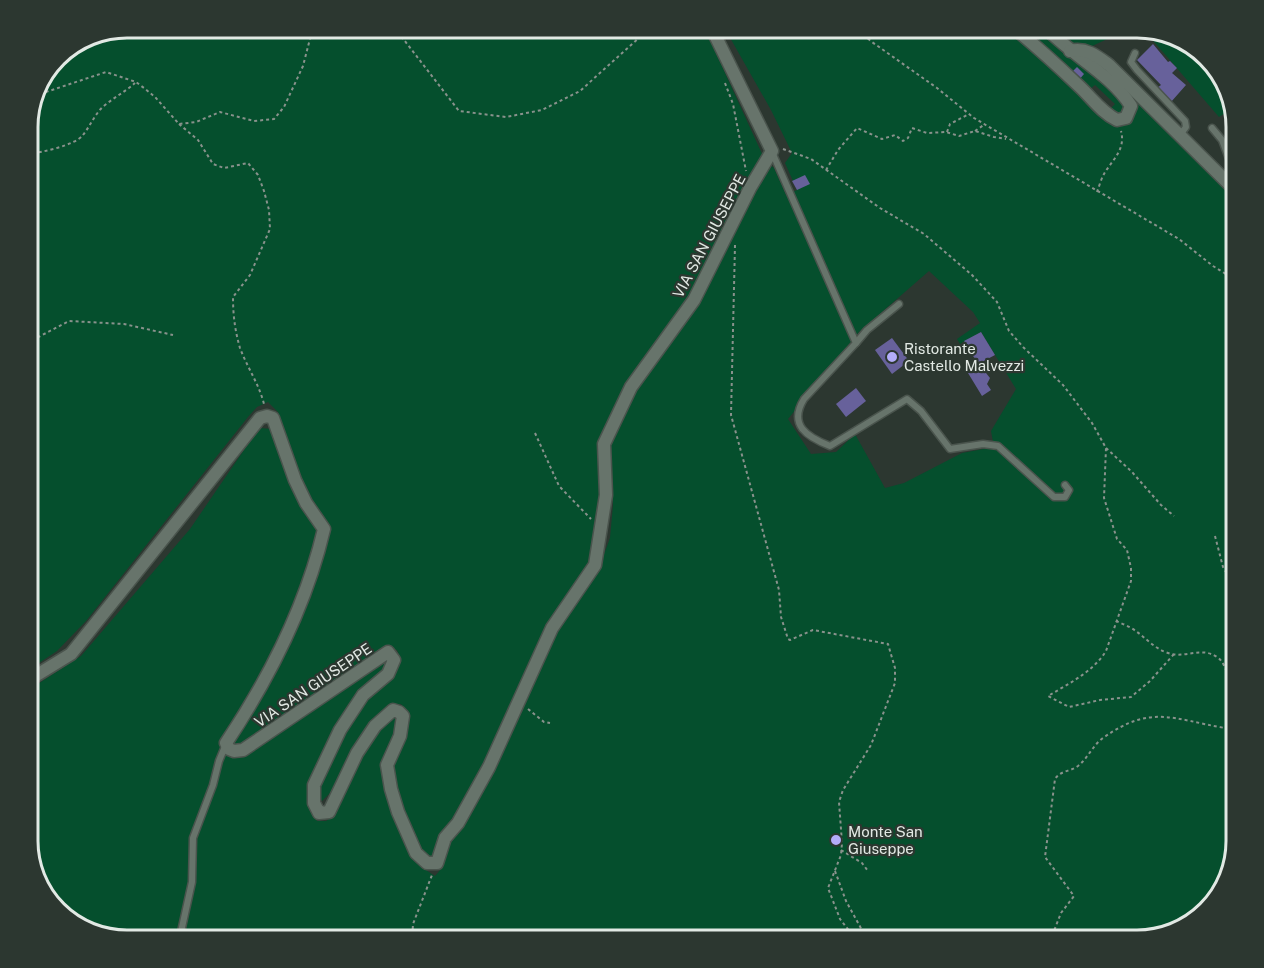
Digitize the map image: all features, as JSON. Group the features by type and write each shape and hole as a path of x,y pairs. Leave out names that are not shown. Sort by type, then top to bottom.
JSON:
{"street":[{"path":"716,38 770,147"},
{"path":"1026,38 1090,97 1105,114 1117,120 1126,118 1131,106 1124,96 1056,38"},
{"path":"1070,51 1090,52 1109,65 1226,178"},
{"name":"VIA SAN GIUSEPPE","path":"38,674 70,654 260,418 267,416 273,418 306,503 324,529 317,560 287,636 255,699 226,743 229,749 243,750 388,652 394,660 388,674 363,695 340,730 314,785 314,803 319,813 329,812 357,753 375,726 393,710 399,712 403,716 400,736 387,765 391,789 398,812 416,853 427,863 436,863 445,838 458,823 489,767 552,628 595,566 606,495 604,444 631,387 694,300 770,147"}],"lane":[{"path":"1135,53 1131,62 1185,121 1186,127 1180,135"},
{"path":"1212,128 1222,140 1226,153"},
{"path":"770,147 856,343"},
{"path":"899,304 867,330 804,399 798,409 798,420 811,438 830,446 907,399 921,411 950,449 983,444 998,446 1054,497 1065,497 1069,490 1065,485"},
{"path":"865,426 869,433"},
{"path":"181,930 192,882 193,838 226,743"}],"path":[{"path":"179,124 196,122 220,112 254,121 274,119 284,107 303,66 310,38"},
{"path":"403,38 459,111 506,117 543,110 580,91 639,38"},
{"path":"867,38 969,114 1179,239 1226,274"},
{"path":"44,93 106,72 136,82 155,97 179,124 198,140 213,164 224,168 248,163 258,175 270,210 270,229 250,275 233,297 234,324 241,350 262,396"},
{"path":"723,76 732,104 750,188"},
{"path":"38,153 81,138 94,116 136,82"},
{"path":"946,132 950,124 969,114"},
{"path":"1098,192 1104,174 1118,154 1123,142 1117,120"},
{"path":"826,170 842,144 857,128 882,138 895,135 903,141 908,138 912,128 927,133 946,132 962,136 985,124"},
{"path":"975,131 994,137 1007,138"},
{"path":"770,147 811,159 880,208 924,234 972,275 997,302 1009,331 1063,385 1092,423 1106,448 1174,516"},
{"path":"735,238 731,415 779,590 781,617 788,639 813,630 888,644 895,668 895,683 881,722 843,790 839,802 842,850 828,888 840,919 848,930"},
{"path":"38,337 69,321 124,324 173,335"},
{"path":"535,433 563,492 601,526"},
{"path":"1106,448 1104,498 1118,538 1127,550 1131,581 1101,658 1081,676 1048,696 1069,707 1101,700 1131,697 1150,681 1174,654"},
{"path":"1215,536 1226,572"},
{"path":"1116,621 1137,632 1155,646 1174,654 1206,651 1219,658 1226,673"},
{"path":"521,693 526,706 538,718 550,723"},
{"path":"1054,930 1061,913 1074,896 1045,857 1055,779 1060,773 1077,766 1101,740 1139,719 1164,715 1226,727"},
{"path":"842,850 862,863 868,871"},
{"path":"413,930 436,863"},
{"path":"835,871 846,901 862,930"}],"green space":[{"path":"127,38 709,38 763,156 689,300 600,443 600,497 588,567 484,768 443,833 436,856 429,857 422,854 398,795 392,770 408,729 410,716 401,704 389,705 377,717 339,784 322,801 319,793 321,781 333,751 357,710 366,698 391,676 401,660 397,650 387,648 313,696 242,747 235,748 232,739 303,611 324,556 330,528 306,491 278,412 268,402 257,407 248,417 86,621 57,651 38,664 38,121 44,93 64,64 93,44 109,39"},
{"path":"730,38 1018,38 1069,82 1111,123 1120,127 1130,122 1136,109 1134,99 1226,191 1226,853 1222,870 1208,896 1192,912 1177,921 1149,930 115,930 98,926 72,912 56,896 47,881 38,847 38,684 81,656 190,529 259,428 273,429 320,533 306,581 228,753 379,662 386,665 384,673 358,696 310,807 317,821 326,821 335,815 348,779 362,750 388,717 394,717 398,725 384,768 383,783 419,862 435,876 438,873 443,864 446,849 492,772 540,662 563,620 599,568 610,538 613,505 610,445 631,398 769,164 774,168 786,195 797,190 785,163 792,153 771,110","holes":["929,271 973,312 980,323 957,339 960,344 981,332 1016,389 991,431 994,447 962,453 904,483 885,488 855,434 836,452 811,454 788,419 859,332"]},
{"path":"1031,38 1053,38 1112,88 1125,104 1125,110 1118,114 1109,110 1115,104 1095,85 1089,90"},
{"path":"1064,38 1109,38 1090,47 1071,46"},
{"path":"1151,39 1177,47 1192,56 1208,72 1217,87 1225,109 1225,113 1219,117"}],"building":[{"path":"1153,44 1168,62 1170,61 1177,68 1172,73 1186,85 1171,102 1157,88 1161,85 1137,60"},
{"path":"1077,67 1084,74 1079,80 1071,73"},
{"path":"805,175 810,184 797,190 792,181"},
{"path":"981,332 995,355 978,364 964,341"},
{"path":"892,338 909,361 892,374 875,350"},
{"path":"977,367 980,373 986,373 990,378 987,384 991,390 982,396 968,373"},
{"path":"856,388 866,401 846,417 836,404"}],"place":[{"name":"Ristorante Castello Malvezzi","path":"892,357"},
{"name":"Monte San Giuseppe","path":"836,840"}]}
